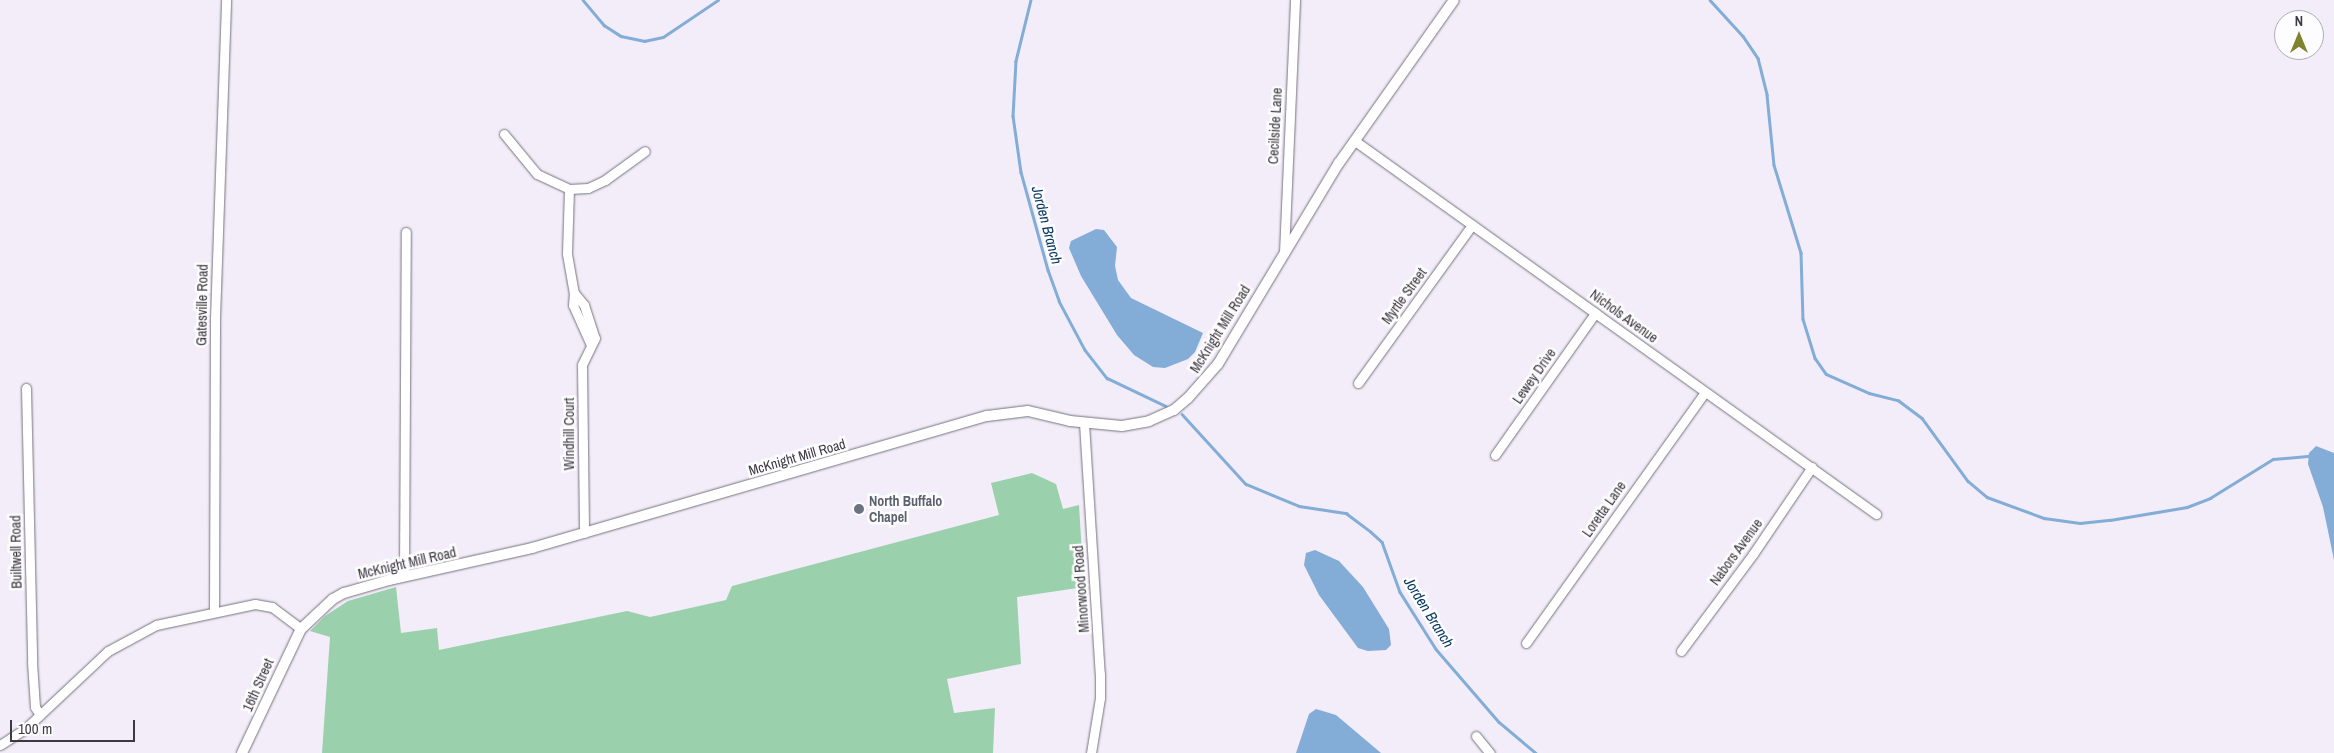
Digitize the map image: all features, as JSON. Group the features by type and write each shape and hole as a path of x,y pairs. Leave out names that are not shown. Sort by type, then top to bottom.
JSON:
{"street":[{"name":"Gatesville Road","path":"214,610 215,318 226,0"},
{"name":"Cecilside Lane","path":"1284,253 1296,0"},
{"name":"McKnight Mill Road","path":"301,629 333,599 344,593 404,576 477,562 584,533 987,416 1028,411 1084,423 1113,426 1140,423 1166,414 1188,398 1218,364 1284,253 1355,141 1454,0"},
{"path":"504,134 537,174 569,189 588,188 604,180 645,151"},
{"name":"Nichols Avenue","path":"1355,141 1876,514"},
{"name":"Windhill Court","path":"569,189 568,254 574,293 573,305 593,341 582,365 584,533"},
{"name":"Myrtle Street","path":"1358,383 1472,225"},
{"path":"404,576 406,232"},
{"name":"Lewey Drive","path":"1495,455 1596,313"},
{"name":"Builtwell Road","path":"26,388 32,662 35,707 40,715"},
{"name":"Loretta Lane","path":"1526,643 1705,392"},
{"name":"Minorwood Road","path":"1084,423 1100,674 1098,718 1091,753"},
{"name":"Nabors Avenue","path":"1681,651 1753,554 1812,467"},
{"path":"0,745 40,715 89,666 118,644 156,625 214,610 264,604 301,629"},
{"name":"16th Street","path":"242,753 301,629"},
{"path":"1476,736 1490,753"}],"green space":[{"path":"1032,473 1056,484 1063,509 1079,505 1084,587 1017,597 1021,664 947,679 954,713 995,708 993,753 322,753 330,637 310,631 325,616 348,601 396,587 401,633 437,628 439,650 627,611 650,617 726,600 732,586 999,515 991,483"}],"water":[{"path":"1096,229 1104,230 1117,247 1115,266 1118,280 1131,298 1203,333 1195,352 1188,359 1165,368 1153,367 1134,355 1117,335 1081,276 1069,248 1071,241"},
{"path":"2316,446 2334,453 2334,560 2323,507 2308,464 2309,453"},
{"path":"1315,550 1339,561 1363,587 1389,629 1391,645 1386,650 1368,651 1358,648 1319,595 1304,565 1306,553"},
{"path":"1316,709 1336,715 1381,753 1296,753 1309,714"}],"waterway":[{"name":"Jorden Branch","path":"583,0 604,25 621,36 644,41 663,37 718,0"},
{"name":"Jorden Branch","path":"1031,0 1016,61 1013,116 1021,172 1048,270 1059,301 1085,350 1107,378 1166,406"},
{"path":"1710,0 1743,36 1758,58 1767,95 1774,165 1801,253 1803,319 1815,358 1826,374 1869,393 1898,400 1922,418 1968,481 1987,497 2044,518 2080,523 2110,520 2187,507 2210,498 2273,459 2310,456"},
{"name":"Jorden Branch","path":"1182,414 1246,484 1299,506 1346,513 1382,542 1400,592 1436,649 1499,722 1536,753"}],"place":[{"name":"North Buffalo Chapel","path":"859,509"}]}
